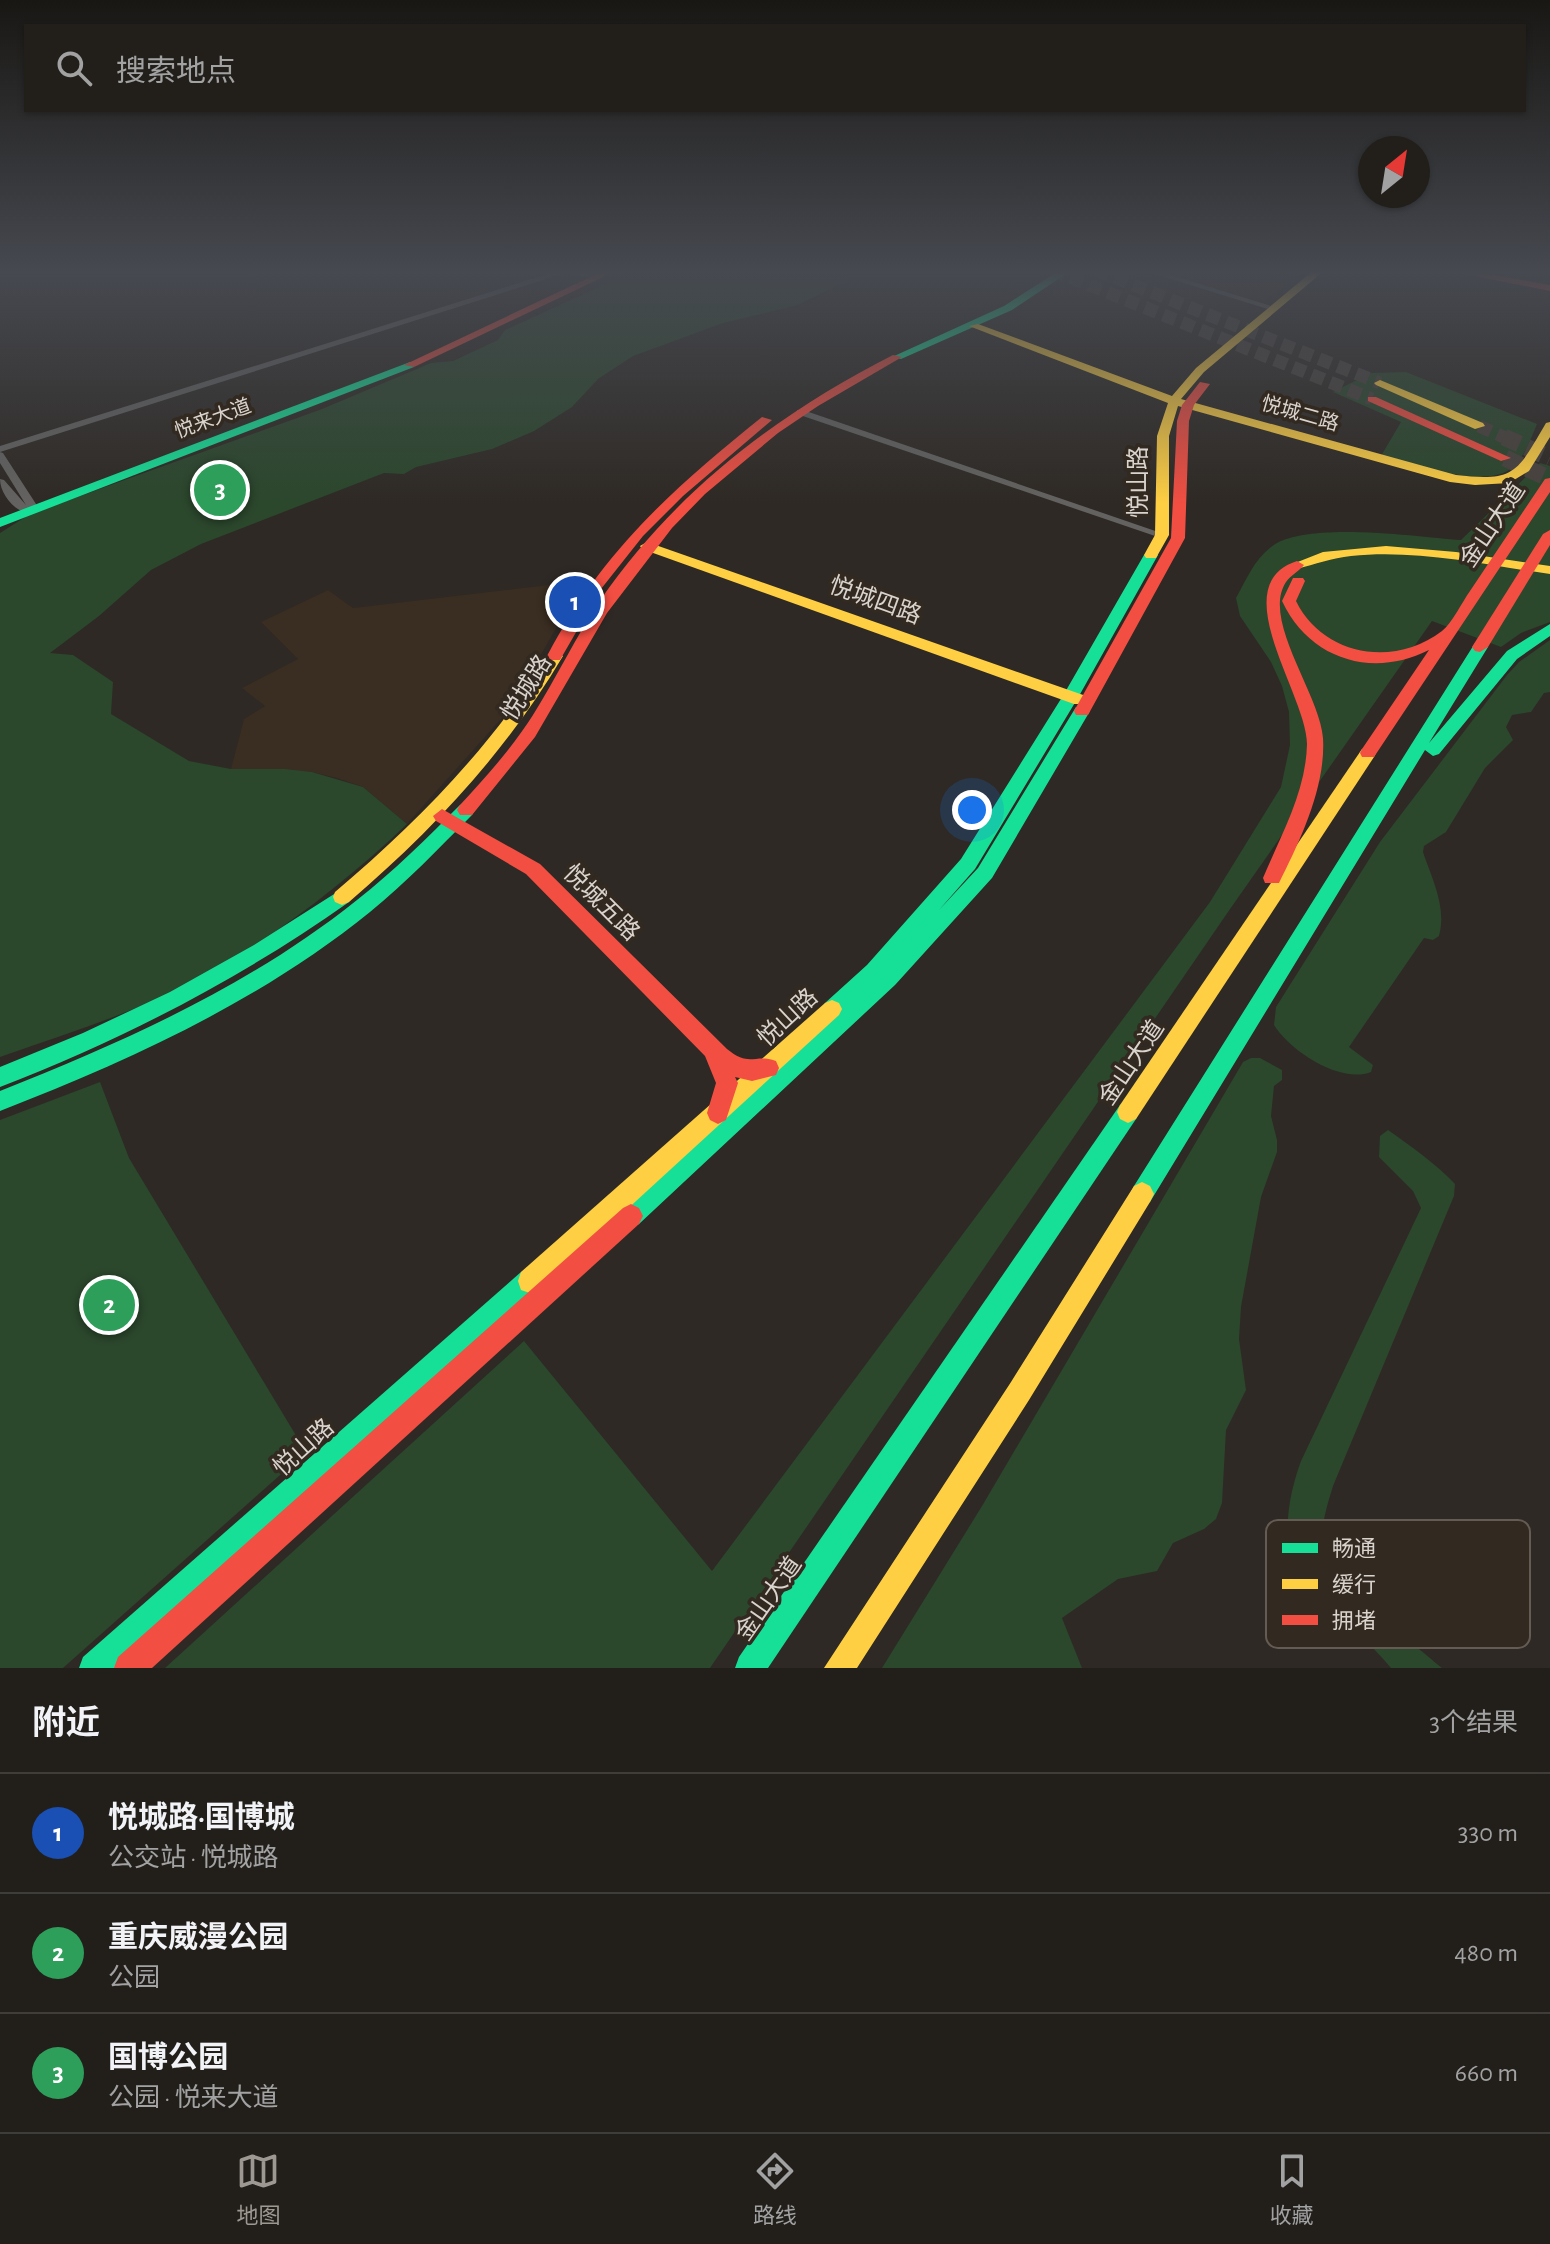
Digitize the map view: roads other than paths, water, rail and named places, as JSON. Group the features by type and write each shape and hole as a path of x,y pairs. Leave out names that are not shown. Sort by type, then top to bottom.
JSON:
{"main road":[{"name":"悦来大道","path":"0,523 27,508 431,348"},
{"name":"悦城路","path":"0,1077 81,1049 140,1022 251,962 353,890 437,813 509,731 602,578 632,540 698,472 775,413 836,376 895,348"},
{"name":"悦城路","path":"0,1101 81,1071 144,1042 261,978 368,906 454,822 526,737 605,605 647,546 714,479 802,411 899,355 918,348"},
{"name":"悦城二路","path":"1033,348 1181,403 1431,474 1463,480 1490,481 1521,474 1530,465 1550,426"},
{"name":"悦山路","path":"129,1668 763,1097 888,979 985,873 1079,699 1162,533 1163,436 1200,370 1226,348"},
{"name":"悦山路","path":"94,1668 771,1066 874,971 968,864 1079,699 1178,538 1181,403 1243,348"},
{"path":"1479,426 1376,391 1505,458"},
{"name":"金山大道","path":"750,1668 878,1484 1550,482"},
{"name":"悦来大道","path":"0,514 27,508"},
{"path":"839,1668 1020,1391 1550,534"},
{"name":"悦城四路","path":"647,546 1079,699"},
{"path":"1255,922 1304,798 1315,748 1309,702 1273,618 1276,587 1292,568 1320,555 1365,550 1550,572"},
{"path":"1424,558 1370,557 1314,568 1295,583 1289,601 1290,611 1302,627 1323,642 1368,657 1406,655 1452,631"},
{"path":"1377,817 1512,655 1550,629"},
{"name":"悦城五路","path":"437,813 533,869 713,1050 741,1073 758,1072 771,1066"},
{"path":"713,1050 727,1083 717,1115"}],"street":[{"path":"0,450 319,348"},
{"path":"0,450 322,348"},
{"path":"802,411 1162,533"},
{"path":"7,470 16,453 34,439"},
{"path":"0,450 27,508"},
{"path":"0,482 27,508"}],"tunnel":[{"path":"1245,348 1372,399"},
{"path":"1292,348 1380,383"},
{"path":"1479,426 1508,439"},
{"path":"1504,437 1550,458"},
{"path":"1505,458 1550,479"}],"place":[{"name":"国博公园","path":"220,490"},
{"name":"悦城路·国博城","path":"575,602"},
{"name":"重庆威漫公园","path":"109,1305"}]}
